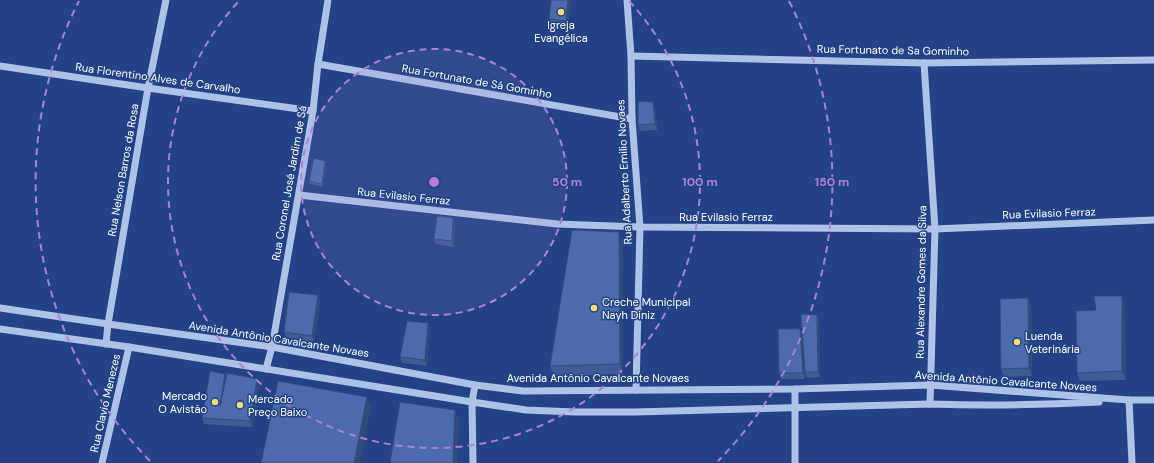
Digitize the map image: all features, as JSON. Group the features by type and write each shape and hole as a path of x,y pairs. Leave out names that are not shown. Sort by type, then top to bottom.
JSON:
{"street":[{"name":"Rua Nelson Barros da Rosa","path":"106,344 108,324 148,88 166,0"},
{"name":"Rua Coronel José Jardim de Sá","path":"266,370 272,347 314,111 318,64 328,0"},
{"name":"Rua Adalberto Emilio Novaes","path":"627,0 631,56 632,119 640,227 636,390"},
{"name":"Rua Fortunato de Sa Gominho","path":"631,56 924,63 1154,60"},
{"name":"Rua Alexandre Gomes da Silva","path":"924,63 935,228 930,404"},
{"name":"Rua Fortunato de Sá Gominho","path":"318,64 632,119"},
{"name":"Rua Florentino Alves de Carvalho","path":"0,66 314,111"},
{"name":"Rua Evilasio Ferraz","path":"299,195 557,224 640,227 935,228 1154,220"},
{"name":"Avenida Antônio Cavalcante Novaes","path":"0,308 272,347 475,385 523,391 795,389 930,385 1129,400 1154,400"},
{"path":"0,329 129,347 266,370 392,388 526,410 635,412 930,404 975,406 1038,405 1129,400 1132,463"},
{"name":"Rua Clavio Menezes","path":"102,463 129,347"},
{"path":"473,463 472,402 475,385"},
{"path":"795,389 795,463"}],"building":[{"name":"Igreja Evangélica","path":"551,0 568,0 566,21 549,19"},
{"path":"638,101 653,102 655,124 638,125"},
{"path":"314,158 325,161 322,184 309,181"},
{"path":"437,216 453,218 452,241 434,239"},
{"name":"Creche Municipal Nayh Diniz","path":"572,230 619,232 620,364 550,366"},
{"path":"289,292 318,295 312,336 284,332"},
{"path":"1094,296 1122,296 1122,371 1077,373 1076,311 1096,310"},
{"name":"Luenda Veterinária","path":"1028,298 1029,368 1001,369 1000,299"},
{"path":"801,314 817,315 818,372 805,372"},
{"path":"407,321 428,323 425,360 400,357"},
{"path":"778,329 800,329 803,373 779,373"},
{"path":"210,371 225,374 220,406 227,373 257,379 250,421 202,418"},
{"path":"278,381 367,397 354,463 261,463"},
{"path":"400,402 455,410 453,463 390,463"}],"place":[{"name":"Igreja Evangélica","path":"561,12"},
{"name":"Creche Municipal Nayh Diniz","path":"594,308"},
{"name":"Luenda Veterinária","path":"1017,342"},
{"name":"Mercado O Avistão","path":"215,402"},
{"name":"Mercado Preço Baixo","path":"240,405"}]}
